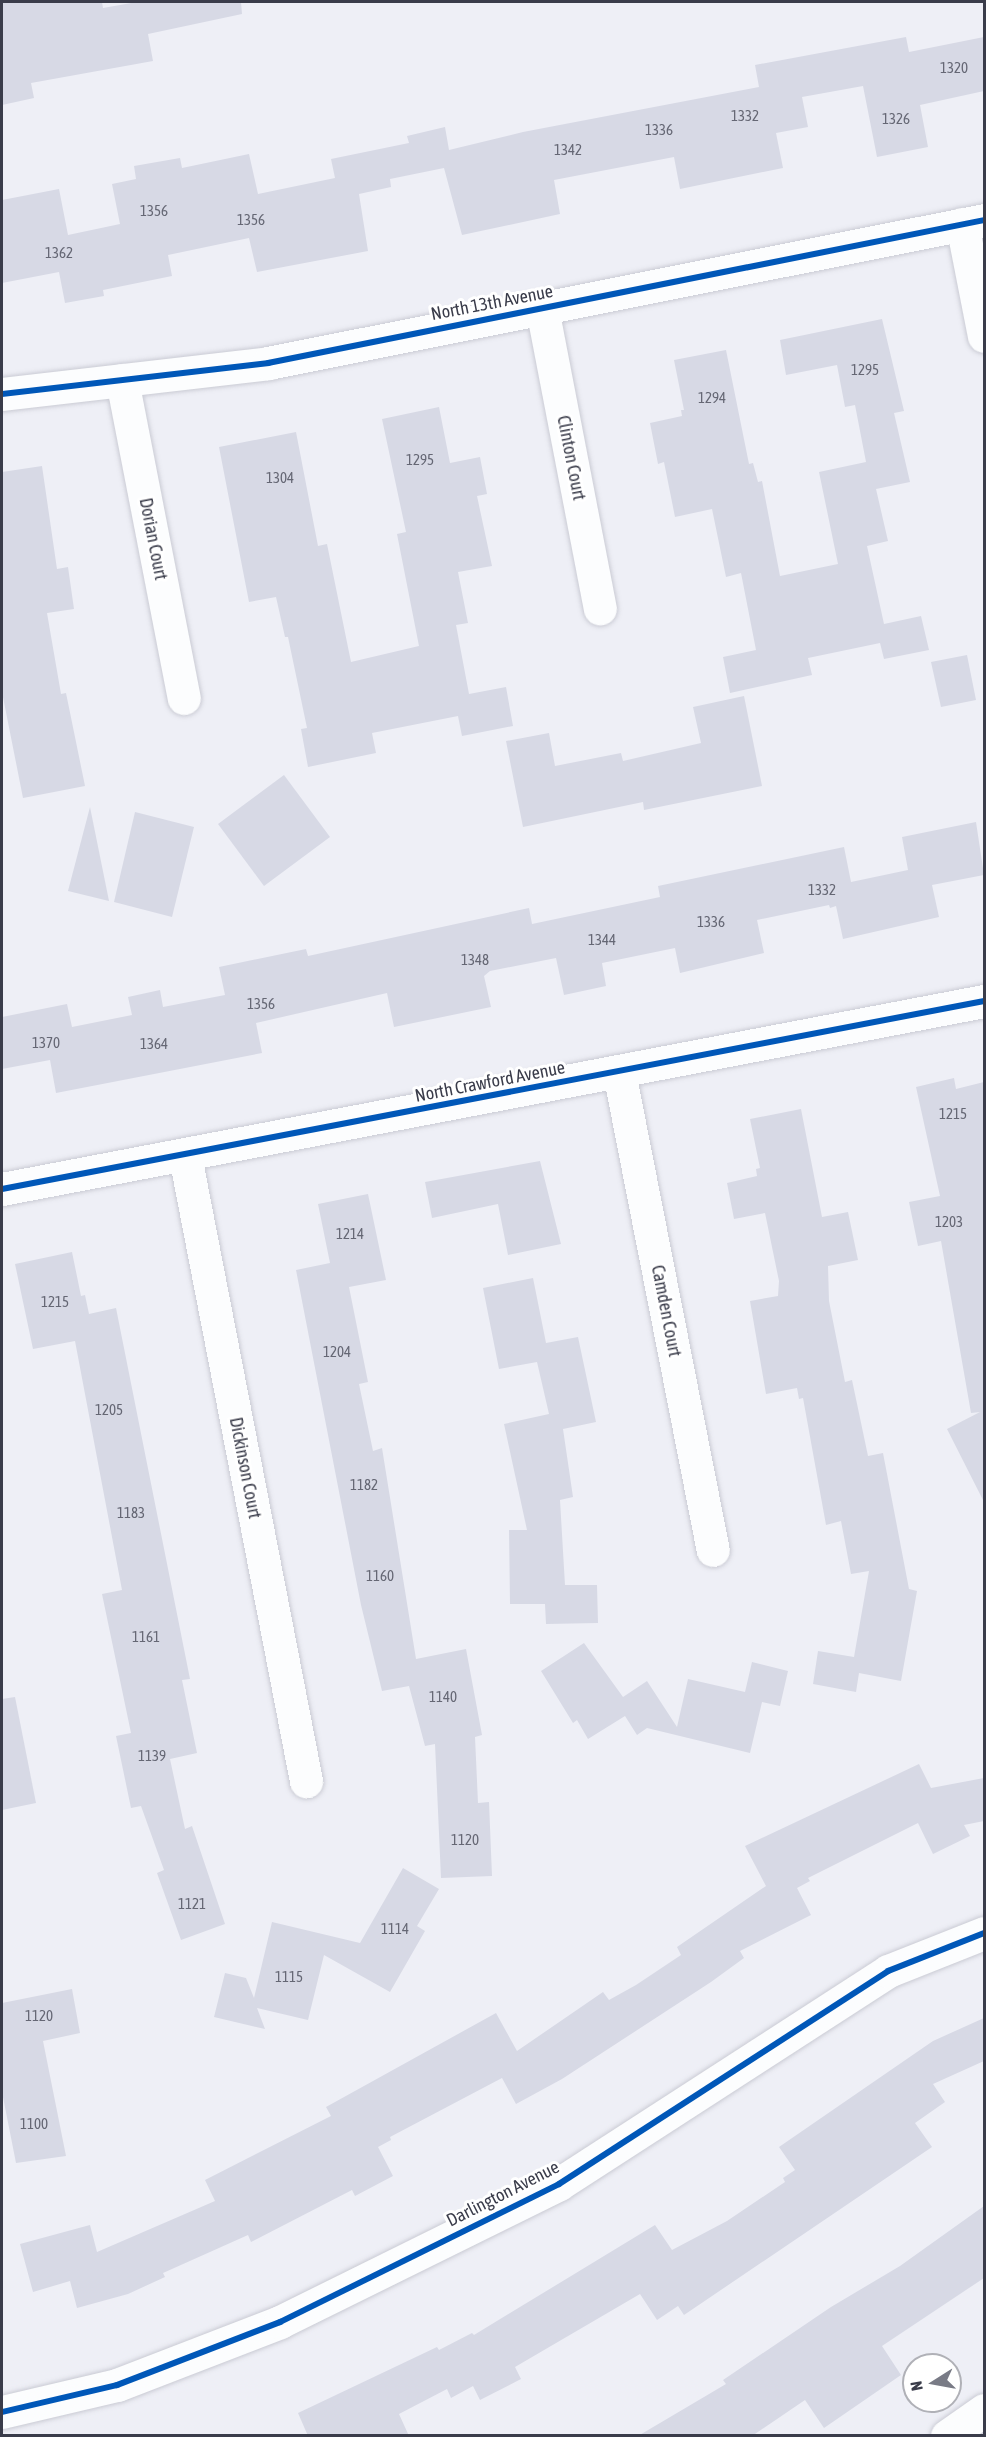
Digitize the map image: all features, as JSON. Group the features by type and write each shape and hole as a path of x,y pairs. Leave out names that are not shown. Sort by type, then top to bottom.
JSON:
{"street":[{"name":"North 13th Avenue","path":"2,394 268,363 973,222"},
{"path":"973,222 984,336"},
{"name":"Clinton Court","path":"542,308 600,608"},
{"name":"Dorian Court","path":"122,380 184,698"},
{"name":"North Crawford Avenue","path":"2,1189 185,1156 984,1001"},
{"name":"Camden Court","path":"619,1072 713,1550"},
{"name":"Dickinson Court","path":"185,1156 306,1780"},
{"name":"Darlington Avenue","path":"2,2412 117,2385 279,2322 559,2184 888,1971 984,1933"},
{"path":"947,2436 984,2410"}],"building":[{"path":"2,2 102,2 103,8 137,2 241,2 242,14 148,34 153,61 31,83 34,98 2,105"},
{"path":"906,37 909,52 984,37 984,91 920,105 928,147 877,157 863,86 802,97 808,127 776,133 783,168 680,189 674,157 554,180 560,214 462,235 444,168 390,179 391,187 359,194 368,251 257,272 249,238 168,255 172,276 103,290 104,296 65,303 59,272 2,283 2,200 59,189 68,235 120,224 112,184 136,179 134,166 180,158 182,168 249,154 258,194 335,178 331,159 409,143 407,136 445,127 449,150 523,132 759,87 755,65"},
{"path":"882,319 904,411 894,413 910,482 876,489 888,541 867,546 884,624 921,616 929,650 884,659 880,643 808,658 812,675 730,693 723,657 756,650 741,573 726,577 712,509 675,517 664,462 658,464 650,423 682,416 681,410 684,410 674,360 726,350 749,464 753,463 758,482 762,481 780,576 838,564 819,472 866,462 855,405 845,407 837,365 786,375 780,340"},
{"path":"439,407 450,463 480,457 487,494 477,496 492,566 458,572 468,623 456,625 469,694 506,687 513,726 462,736 458,716 372,733 376,753 308,767 301,729 307,728 288,637 285,637 276,597 249,602 219,447 296,432 318,546 327,544 351,662 419,646 397,534 406,532 382,419"},
{"path":"42,466 57,569 68,567 74,609 47,613 61,694 66,693 85,786 23,798 2,692 2,472"},
{"path":"967,655 976,700 941,707 931,662"},
{"path":"744,696 762,786 644,810 643,802 523,827 506,741 549,733 555,766 621,753 623,761 701,743 693,707"},
{"path":"284,775 330,837 264,886 218,824"},
{"path":"90,807 109,901 68,891"},
{"path":"135,812 194,827 172,917 114,902"},
{"path":"976,822 984,875 932,885 939,917 843,939 836,906 830,908 829,905 757,920 764,953 680,973 675,948 602,963 606,986 564,995 556,958 490,971 484,976 491,1007 394,1027 387,993 256,1023 262,1053 56,1093 50,1060 2,1069 2,1017 67,1004 72,1027 132,1015 128,997 160,990 163,1007 225,995 219,967 306,949 308,956 529,908 532,924 660,897 658,886 844,847 851,882 908,870 902,837"},
{"path":"954,1078 956,1089 984,1082 984,1502 947,1429 980,1412 971,1413 941,1241 918,1246 909,1202 940,1196 916,1087"},
{"path":"801,1109 822,1217 848,1212 858,1260 828,1266 829,1301 845,1382 852,1380 868,1456 883,1453 909,1589 917,1591 901,1681 859,1673 856,1692 813,1684 818,1651 854,1657 869,1571 851,1574 841,1521 826,1525 803,1398 799,1399 797,1388 766,1394 750,1301 778,1296 779,1281 765,1213 734,1219 727,1183 757,1176 756,1169 760,1168 750,1119"},
{"path":"540,1161 561,1244 508,1255 498,1204 432,1218 425,1182"},
{"path":"368,1194 386,1280 349,1287 368,1382 359,1384 373,1451 382,1448 416,1659 466,1649 482,1735 475,1737 478,1803 489,1802 492,1876 441,1878 435,1744 425,1746 409,1686 382,1691 361,1605 296,1270 330,1263 318,1204"},
{"path":"72,1252 81,1296 85,1295 89,1314 116,1308 190,1679 182,1680 197,1753 170,1759 185,1829 192,1826 225,1924 181,1940 157,1873 164,1870 141,1806 131,1808 116,1736 131,1733 102,1594 122,1590 75,1341 33,1349 15,1264"},
{"path":"533,1278 546,1343 578,1337 596,1422 563,1429 573,1497 560,1500 565,1585 597,1585 598,1623 546,1624 545,1604 510,1604 509,1530 527,1530 504,1424 549,1414 537,1362 499,1369 483,1288"},
{"path":"584,1643 623,1697 647,1681 677,1727 688,1679 745,1692 752,1662 788,1671 780,1706 762,1702 750,1753 647,1728 637,1735 625,1716 588,1739 577,1720 573,1723 541,1671"},
{"path":"15,1697 36,1803 2,1810 2,1699"},
{"path":"919,1764 931,1788 984,1778 984,1821 964,1825 970,1836 933,1854 918,1823 808,1878 810,1881 797,1888 811,1915 740,1951 744,1958 711,1982 562,2079 516,2104 502,2078 390,2137 391,2140 378,2147 393,2176 355,2196 352,2190 251,2242 248,2235 163,2273 165,2277 128,2294 77,2308 70,2281 33,2292 20,2244 90,2225 97,2252 215,2201 205,2180 331,2116 326,2107 496,2013 517,2051 603,1992 609,2000 636,1985 681,1955 677,1947 766,1886 745,1846"},
{"path":"403,1868 439,1889 417,1926 425,1931 390,1992 324,1955 308,2020 257,2008 265,2029 214,2017 225,1973 246,1978 254,1998 272,1922 360,1943"},
{"path":"72,1989 80,2033 43,2041 66,2156 16,2163 2,2092 2,2003"},
{"path":"984,2018 984,2061 933,2084 945,2102 915,2123 932,2147 684,2315 678,2306 657,2320 640,2294 515,2367 521,2379 480,2400 473,2386 451,2398 447,2389 399,2414 409,2436 308,2436 298,2413 437,2347 439,2350 472,2333 474,2335 655,2225 672,2250 727,2221 785,2182 783,2178 795,2170 779,2147 933,2041"},
{"path":"984,2206 984,2278 882,2346 901,2375 824,2428 805,2400 752,2436 638,2436 726,2384 723,2380 831,2307 900,2266"}],"cycle path":[{"path":"2,394 268,363 984,220"},
{"path":"2,1189 984,1001"},
{"path":"2,2412 117,2385 280,2322 559,2184 888,1971 984,1933"}]}
